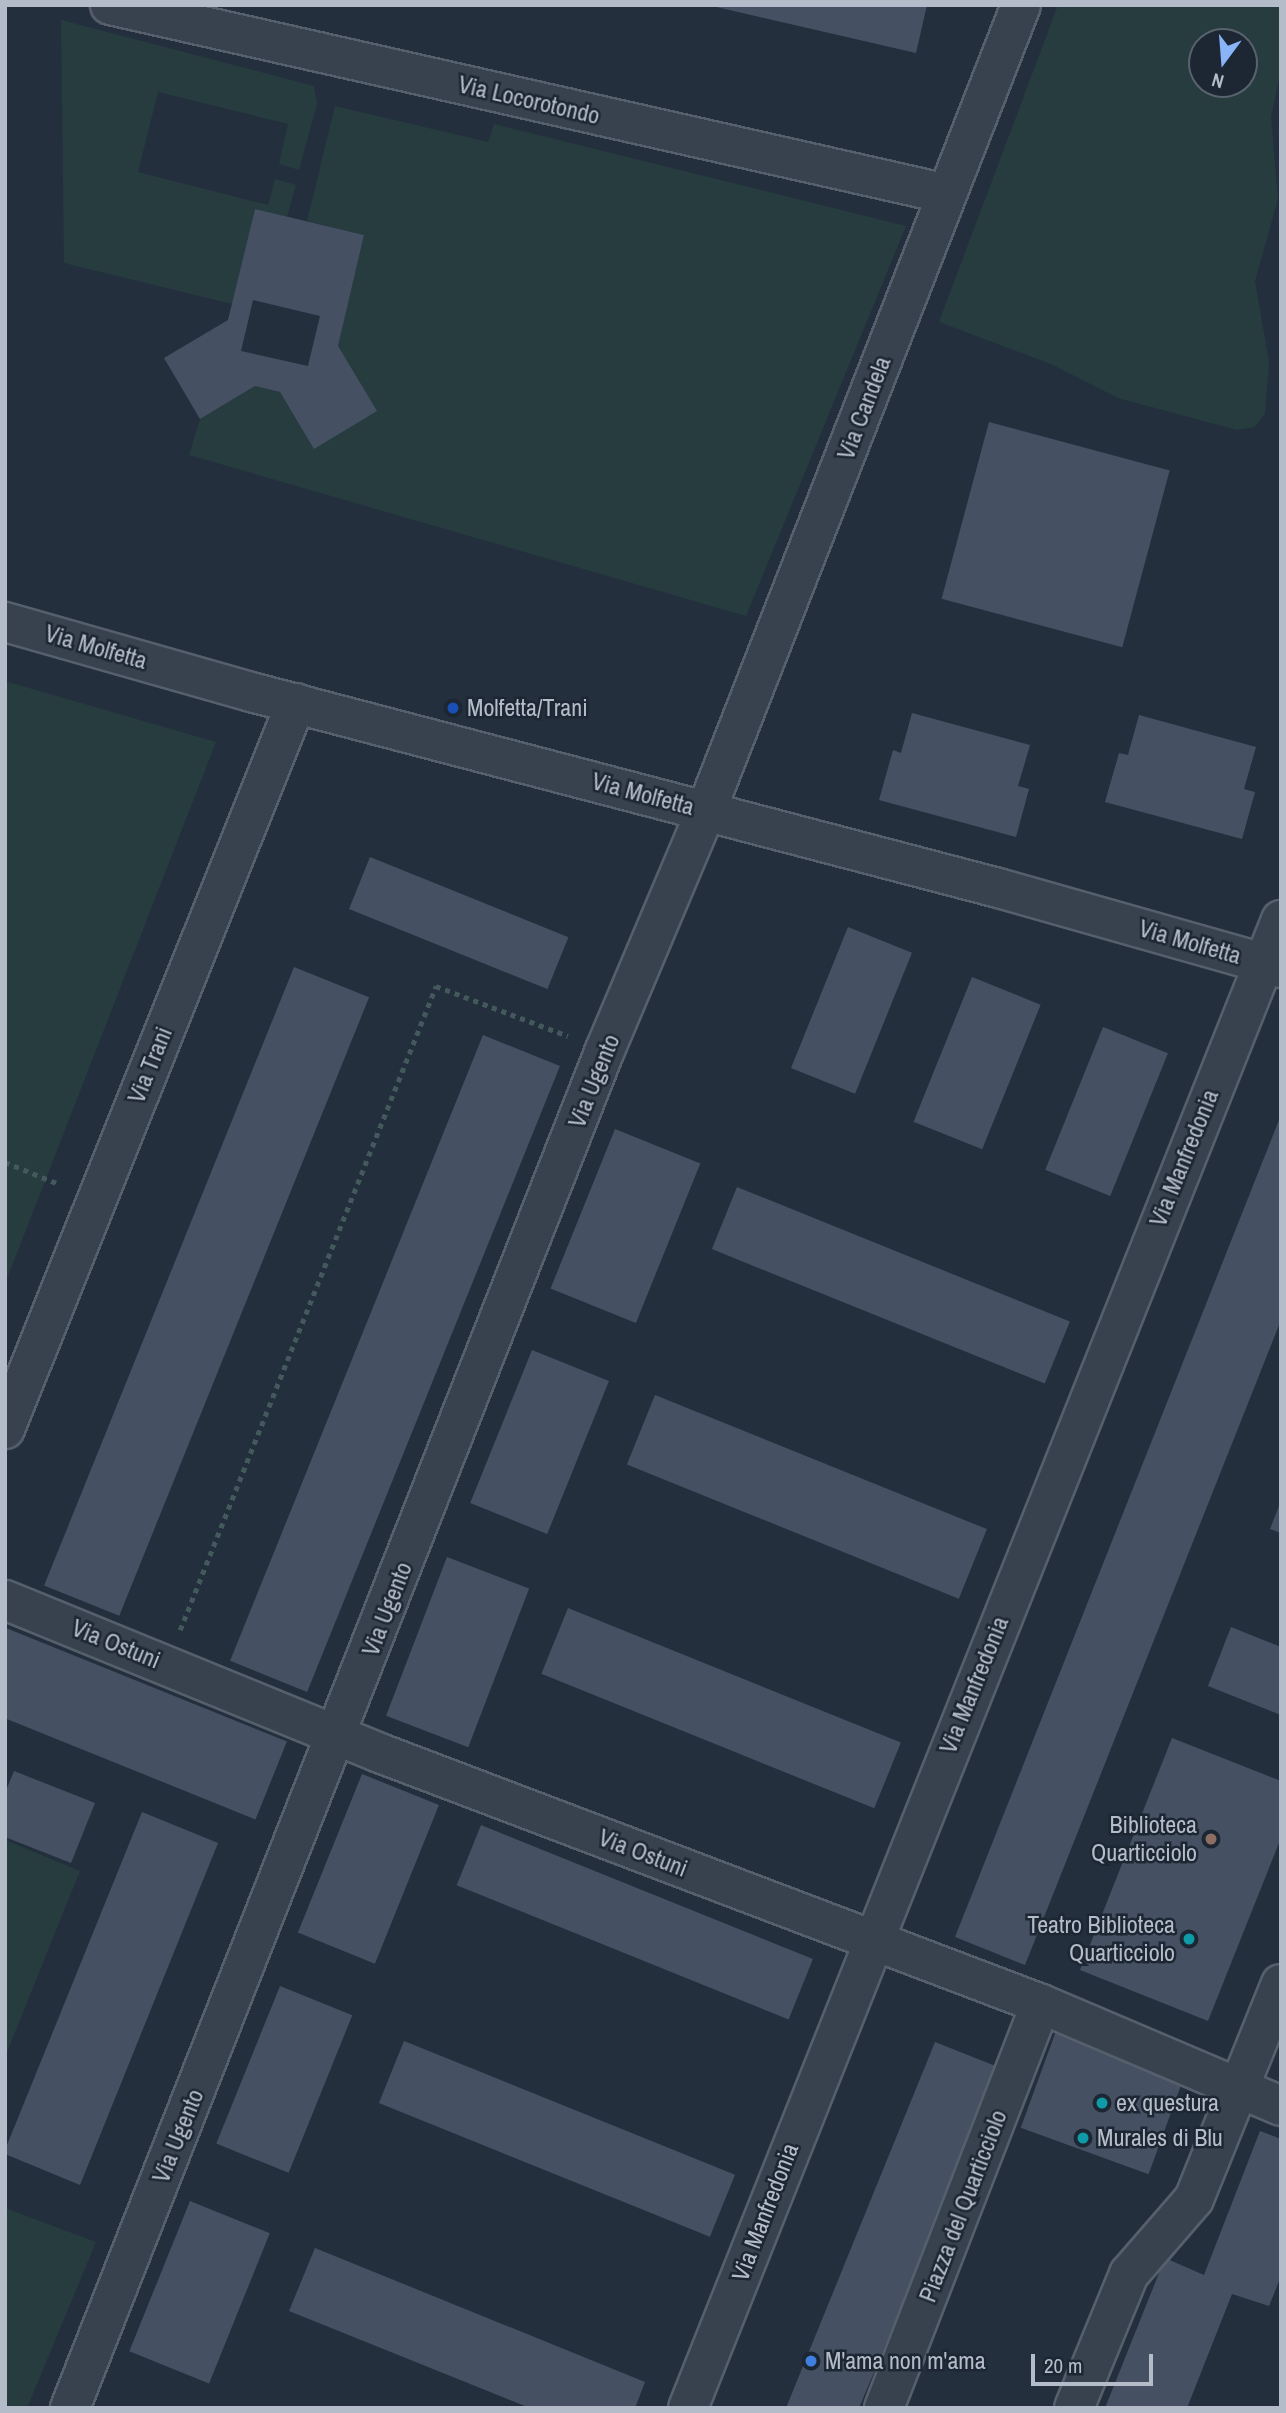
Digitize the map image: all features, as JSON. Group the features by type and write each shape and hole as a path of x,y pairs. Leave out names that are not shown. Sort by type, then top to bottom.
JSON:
{"street":[{"name":"Via Locorotondo","path":"110,5 947,194"},
{"name":"Via Candela","path":"706,811 1021,5"},
{"name":"Via Molfetta","path":"5,622 1272,966"},
{"name":"Via Trani","path":"5,1429 296,703"},
{"name":"Via Ugento","path":"70,2408 338,1736 605,1050 706,811"},
{"name":"Via Manfredonia","path":"688,2408 872,1940 1272,966 1281,920"},
{"name":"Via Ostuni","path":"5,1600 338,1736 1041,2004 1281,2106"},
{"path":"1074,2408 1129,2274 1194,2199 1281,1984"},
{"name":"Piazza del Quarticciolo","path":"884,2408 1041,2004"}],"path":[{"path":"167,1664 436,986 605,1050"},
{"path":"5,1162 96,1199"}],"green space":[{"path":"1058,5 1281,5 1281,69 1271,117 1278,199 1255,281 1269,362 1265,414 1254,427 1237,430 1118,398 1051,364 939,322"},
{"path":"61,20 314,86 317,104 299,170 279,164 288,124 158,92 138,172 268,205 275,179 296,185 287,217 255,209 232,304 64,263"},
{"path":"335,106 488,142 494,124 906,226 746,616 189,455 200,419 255,386 280,392 314,448 364,235 307,221"},
{"path":"5,681 216,742 5,1284"},
{"path":"5,1840 80,1871 5,2057"},
{"path":"5,2208 96,2242 27,2408 5,2408"}],"building":[{"path":"708,5 927,5 916,53"},
{"path":"255,209 364,235 338,346 377,411 314,449 280,392 255,386 200,419 164,358 228,320","holes":["253,300 320,316 308,366 241,351"]},
{"path":"989,422 1170,470 1122,647 942,599"},
{"path":"912,713 1030,745 1018,786 1029,789 1016,837 879,800 893,750 901,753"},
{"path":"1139,715 1256,747 1244,789 1255,792 1242,839 1105,802 1119,753 1128,755"},
{"path":"370,857 568,937 547,989 349,909"},
{"path":"848,927 912,953 855,1094 791,1068"},
{"path":"294,967 369,997 119,1616 44,1585"},
{"path":"972,977 1041,1005 982,1149 914,1122"},
{"path":"1103,1027 1168,1053 1110,1196 1045,1170"},
{"path":"483,1035 560,1066 307,1692 230,1661"},
{"path":"1281,1115 1281,1320 1025,1965 955,1937"},
{"path":"615,1129 700,1163 636,1323 551,1288"},
{"path":"737,1187 1070,1321 1045,1384 712,1249"},
{"path":"532,1350 609,1381 547,1534 470,1503"},
{"path":"655,1395 987,1529 959,1599 627,1465"},
{"path":"1281,1501 1281,1533 1270,1529"},
{"path":"447,1557 529,1589 468,1747 386,1716"},
{"path":"568,1608 901,1742 874,1808 541,1674"},
{"path":"1231,1627 1281,1647 1281,1715 1208,1686"},
{"path":"6,1628 287,1742 255,1819 5,1718"},
{"name":"Teatro Biblioteca Quarticciolo","path":"1172,1738 1281,1781 1281,1838 1208,2021 1080,1970"},
{"path":"14,1771 95,1803 71,1863 5,1837 5,1793"},
{"path":"362,1774 439,1805 375,1964 298,1933"},
{"path":"142,1812 218,1843 80,2185 5,2154 5,2150"},
{"path":"481,1825 813,1959 789,2019 457,1885"},
{"path":"280,1986 352,2015 289,2173 216,2144"},
{"name":"ex questura","path":"1056,2031 1184,2078 1149,2174 1021,2128"},
{"path":"404,2041 735,2175 710,2237 379,2103"},
{"path":"935,2042 998,2067 900,2310 859,2408 786,2408"},
{"path":"1260,2131 1281,2139 1281,2276 1269,2306 1232,2294 1187,2408 1105,2408 1165,2258 1204,2275"},
{"path":"190,2201 270,2233 209,2383 129,2351"},
{"path":"315,2248 645,2382 635,2408 530,2408 289,2311"}],"place":[{"name":"Molfetta/Trani","path":"453,708"},
{"name":"Biblioteca Quarticciolo","path":"1211,1839"},
{"name":"Teatro Biblioteca Quarticciolo","path":"1189,1939"},
{"name":"ex questura","path":"1102,2103"},
{"name":"Murales di Blu","path":"1083,2138"},
{"name":"M'ama non m'ama","path":"811,2361"}]}
